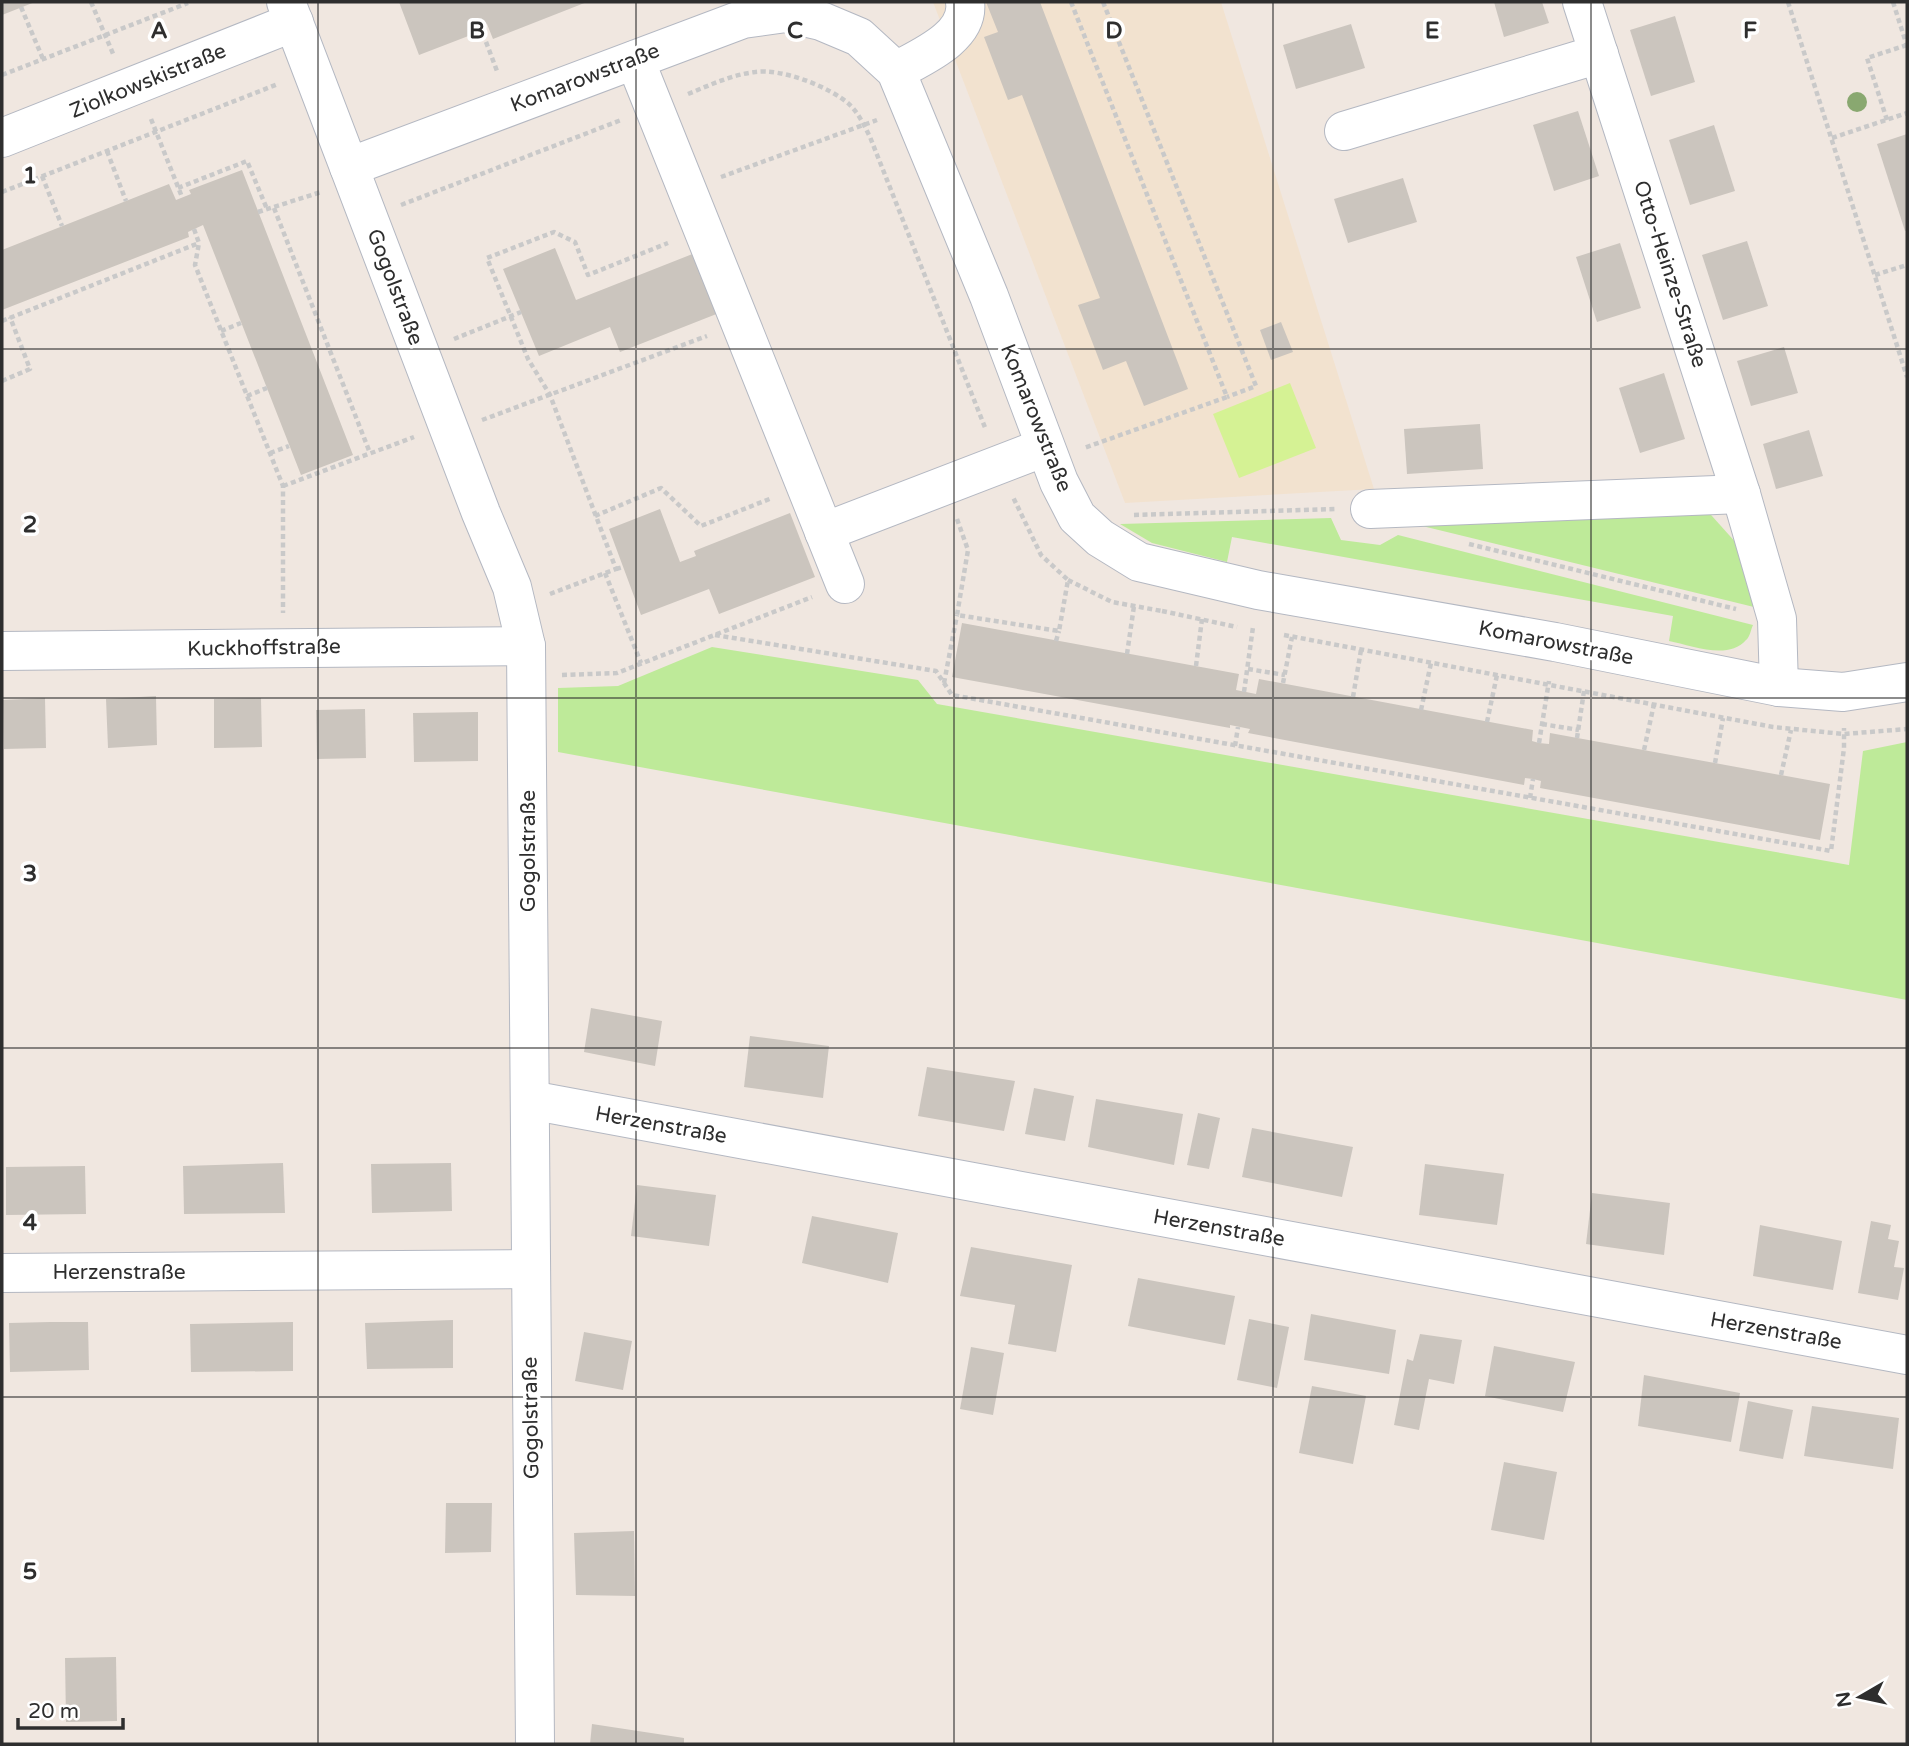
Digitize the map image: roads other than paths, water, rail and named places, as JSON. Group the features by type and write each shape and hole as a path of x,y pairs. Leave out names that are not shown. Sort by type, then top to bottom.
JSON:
{"street":[{"path":"896,71 937,47 956,31 966,9 965,2"},
{"name":"Otto-Heinze-Straße","path":"1582,2 1741,494 1777,619 1779,687"},
{"name":"Gogolstraße","path":"290,12 512,587 526,661 535,1744"},
{"name":"Ziolkowskistraße","path":"2,138 134,87 290,12"},
{"name":"Komarowstraße","path":"352,174 510,107 743,19 786,13 821,21 859,37 896,71 989,296 1059,482 1077,517 1100,538 1139,562 1258,590 1555,642 1779,687 1843,692 1907,682"},
{"path":"1345,131 1599,54"},
{"path":"635,60 845,584"},
{"path":"824,532 1000,465 1048,453"},
{"path":"1370,509 1741,494"},
{"name":"Kuckhoffstraße","path":"2,651 283,648 526,661"},
{"name":"Herzenstraße","path":"530,1100 1907,1355"},
{"name":"Herzenstraße","path":"2,1273 530,1269"}]}
